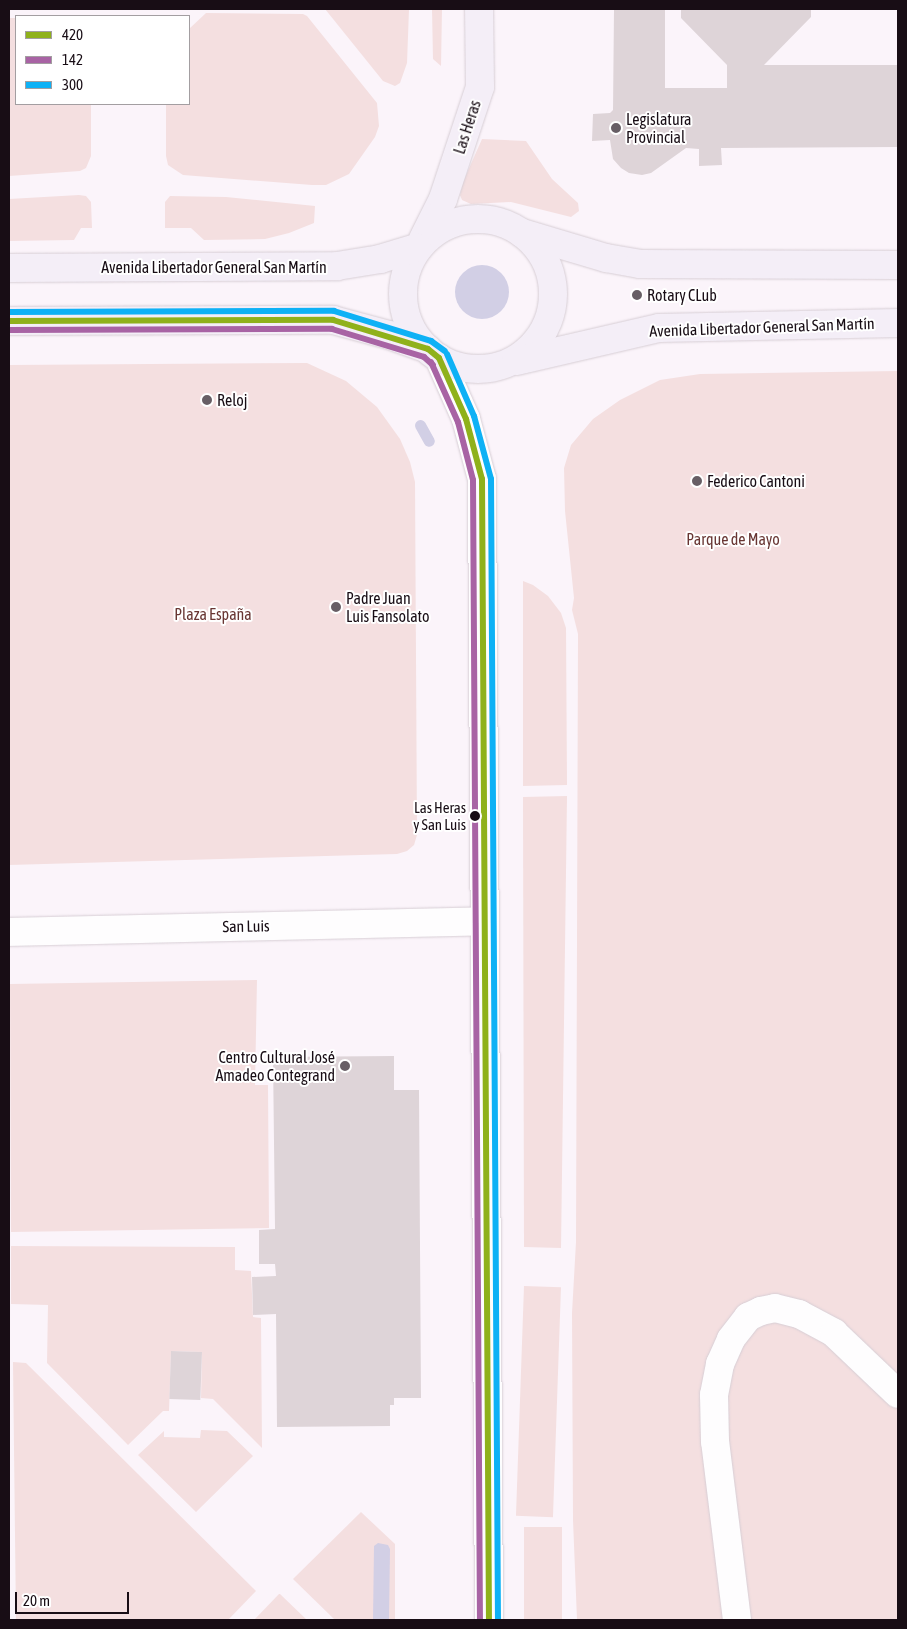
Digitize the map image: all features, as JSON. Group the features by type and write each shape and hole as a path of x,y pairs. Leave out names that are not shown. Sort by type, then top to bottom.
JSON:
{"main road":[{"name":"Las Heras","path":"420,243 443,199 480,87 479,9"},
{"path":"434,354 415,337 404,313 402,286 410,262 420,243 446,226 472,219 498,222 522,233 606,258 639,264 898,266"},
{"path":"9,321 333,320 388,335 458,366 484,369 509,363 530,348 546,327 553,302 551,276 540,251 522,233"},
{"name":"Avenida Libertador General San Martín","path":"9,268 337,266 380,259 420,243"},
{"name":"Avenida Libertador General San Martín","path":"509,363 659,328 898,323"}],"street":[{"path":"434,354 466,419 482,479 489,1620"},
{"name":"San Luis","path":"9,932 484,921"},
{"path":"736,1620 715,1442 714,1395 720,1364 731,1339 748,1317 761,1311 775,1308 800,1314 834,1333 898,1394"}],"green space":[{"path":"325,9 409,9 407,63 400,83 395,86 383,81"},
{"path":"432,9 442,9 441,66 433,59"},
{"path":"206,13 303,14 307,16 377,103 379,126 375,137 349,174 326,185 312,185 183,175 168,165 166,156 166,105 190,105 190,28"},
{"path":"9,18 15,18 15,105 91,105 91,156 86,168 80,171 9,176"},
{"path":"482,139 526,141 552,179 578,203 579,211 571,217 511,202 471,204 462,200 460,195 463,182"},
{"path":"86,196 91,202 92,228 81,228 74,240 9,241 9,199"},
{"path":"170,196 226,197 315,206 314,223 289,233 265,239 204,240 191,228 165,228 165,202"},
{"name":"Plaza España","path":"307,363 346,381 377,407 400,439 410,462 415,482 417,835 414,845 407,851 397,854 9,865 9,365"},
{"name":"Parque de Mayo","path":"898,371 898,1620 577,1620 573,1520 572,1313 576,1242 578,634 572,610 574,598 565,511 564,468 571,445 593,419 620,400 660,380 700,374"},
{"path":"523,581 533,585 548,596 561,613 566,628 567,785 523,786"},
{"path":"567,796 561,1248 524,1247 523,797"},
{"path":"257,980 255,1085 268,1085 269,1228 11,1232 10,984"},
{"path":"11,1246 235,1247 235,1270 251,1271 253,1317 261,1318 262,1448 213,1399 201,1398 202,1352 171,1351 169,1411 163,1411 128,1445 47,1363 48,1305 11,1304"},
{"path":"524,1286 561,1287 553,1517 516,1516"},
{"path":"13,1362 26,1363 256,1591 228,1620 16,1620"},
{"path":"201,1430 227,1431 253,1456 196,1512 138,1455 164,1431 164,1437 200,1438"},
{"path":"361,1512 395,1544 395,1620 335,1620 293,1579"},
{"path":"524,1527 562,1527 562,1620 524,1620"},
{"path":"280,1594 307,1620 254,1620"}],"shaded area":[{"path":"482,265 492,267 501,273 507,282 509,292 507,302 501,311 492,317 482,319 472,317 463,311 457,302 455,292 457,282 463,273 472,267"},
{"path":"378,1543 388,1545 390,1549 389,1620 373,1620 374,1546"}],"building":[{"path":"614,9 665,9 665,88 727,88 727,65 681,18 681,9 811,9 811,17 764,65 898,65 898,147 721,148 722,165 699,166 699,149 686,148 651,173 642,175 629,173 621,168 613,159 610,140 592,141 593,114 610,113 613,110"},
{"path":"394,1056 394,1090 419,1090 421,1398 394,1398 394,1405 390,1405 390,1426 277,1427 276,1314 253,1315 252,1277 276,1276 275,1264 259,1264 259,1230 275,1229 273,1057"},
{"path":"171,1351 202,1352 200,1400 169,1399"}],"waterway":[{"path":"420,425 429,441"}],"transit line":[{"name":"300","path":"9,312 334,311 431,341 445,351"},
{"name":"420","path":"9,321 333,320 428,349 439,358"},
{"name":"142","path":"9,330 332,329 424,357 433,365"},
{"name":"300","path":"447,354 474,416 491,479 498,1620"},
{"name":"420","path":"439,358 466,419 482,479 489,1620"},
{"name":"142","path":"431,362 458,422 473,480 480,1620"}],"place":[{"name":"Legislatura Provincial","path":"616,128"},
{"name":"Rotary CLub","path":"637,295"},
{"name":"Reloj","path":"207,400"},
{"name":"Federico Cantoni","path":"697,481"},
{"name":"Padre Juan Luis Fansolato","path":"336,607"},
{"name":"Las Heras y San Luis","path":"475,816"},
{"name":"Centro Cultural José Amadeo Contegrand","path":"345,1066"}]}
